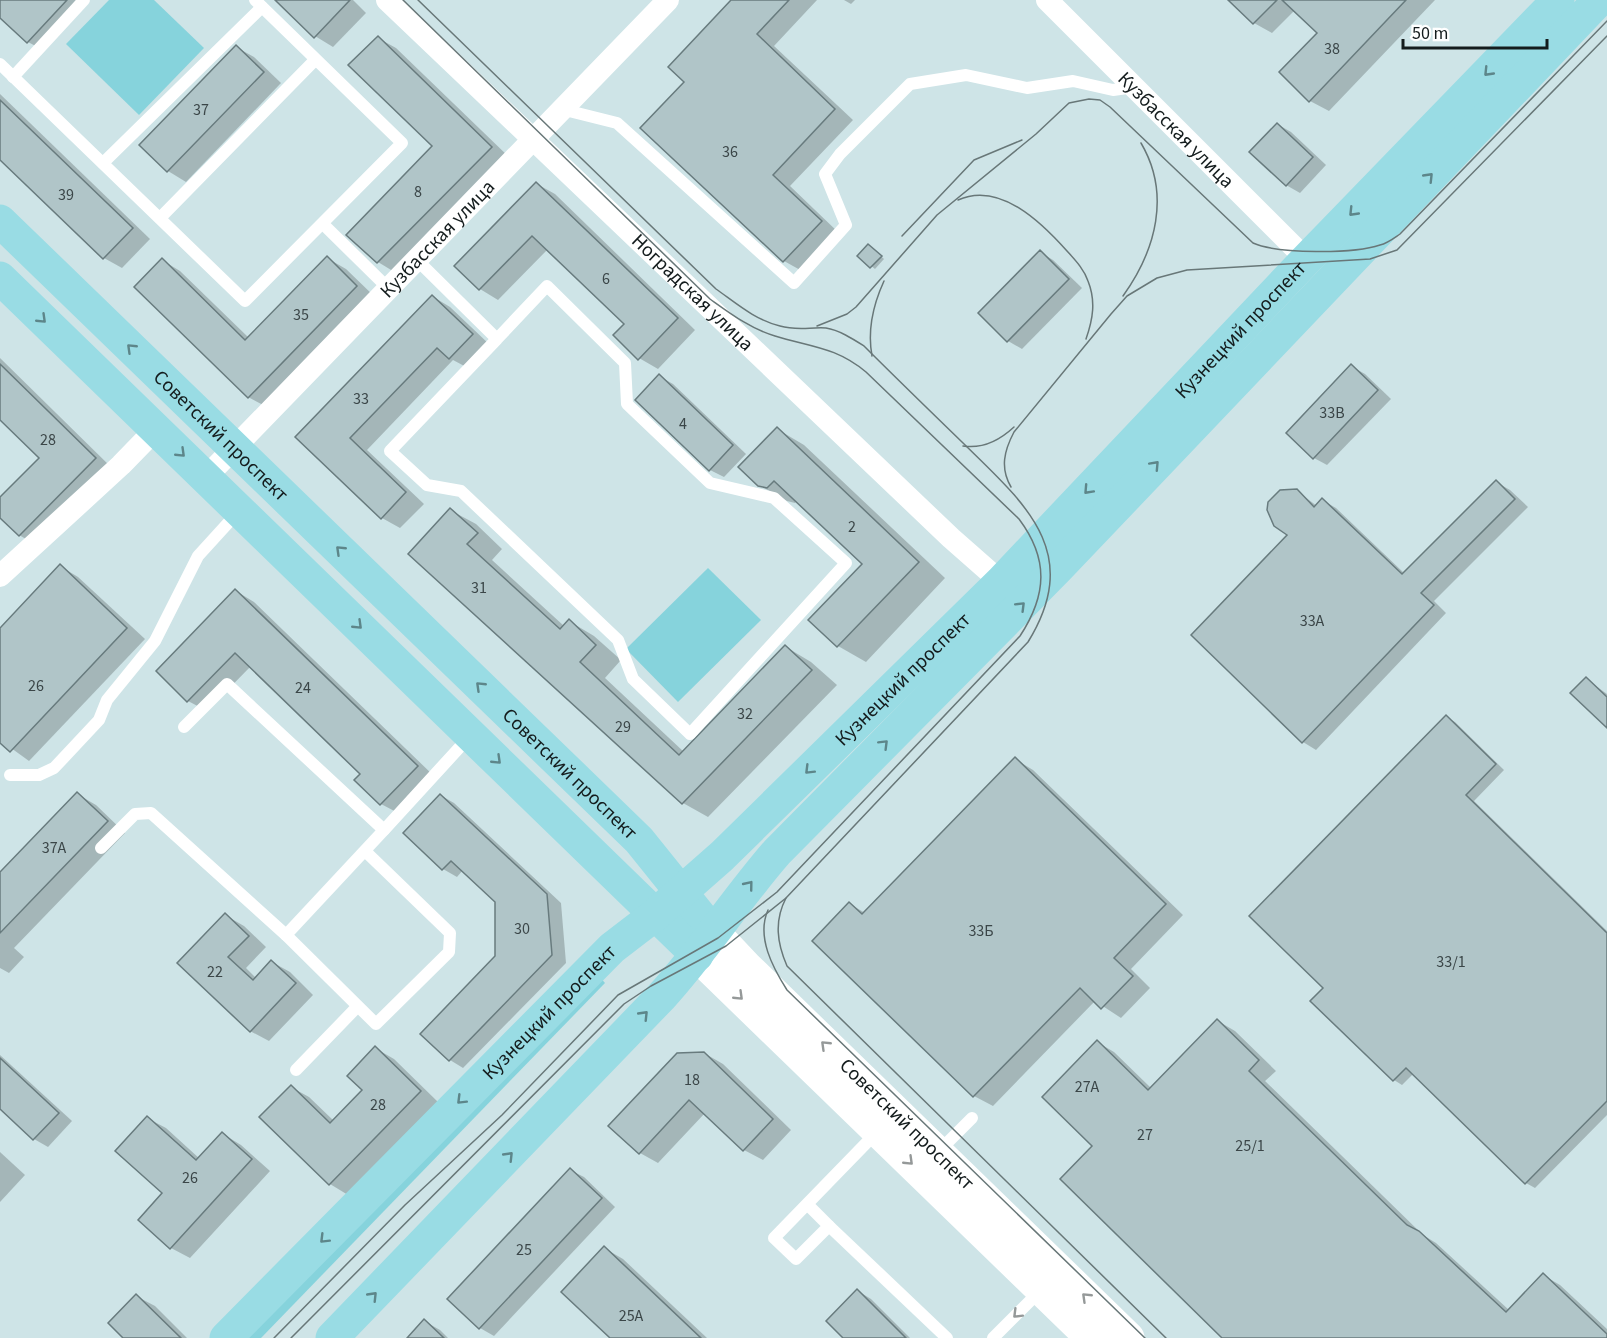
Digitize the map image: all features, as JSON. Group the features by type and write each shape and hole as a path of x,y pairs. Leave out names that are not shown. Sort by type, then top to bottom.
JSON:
{"main road":[{"name":"Кузнецкий проспект","path":"226,1338 612,948 655,915 722,856 1001,582 1558,0"},
{"name":"Кузнецкий проспект","path":"332,1338 638,1021 705,943 777,852 1051,575 1599,0"},
{"name":"Советский проспект","path":"0,221 639,840 682,892 705,943 878,1131 1092,1338"},
{"name":"Советский проспект","path":"0,278 655,915 746,967 1128,1338"}],"street":[{"name":"Ноградская улица","path":"387,0 951,538 1001,582"},
{"name":"Кузбасская улица","path":"206,477 668,0"},
{"name":"Кузбасская улица","path":"1047,0 1307,260"},
{"path":"0,576 121,465 156,429"}],"lane":[{"path":"13,77 84,0"},
{"path":"0,64 245,301 402,143 259,4 103,163"},
{"path":"160,218 315,60"},
{"path":"561,109 617,123 794,283 846,225 825,174 840,154 910,84 966,75 1027,88 1073,81 1113,90 1134,87"},
{"path":"323,224 388,288"},
{"path":"416,259 497,339"},
{"path":"547,286 625,363 627,404 710,483 774,498 846,563 690,734 633,679 618,640 469,498 460,491 427,485 390,450 497,339 547,286"},
{"path":"10,775 39,775 54,768 99,720 107,700 155,641 198,556 240,511"},
{"path":"184,727 227,684 384,830"},
{"path":"286,935 471,735"},
{"path":"101,849 135,814 151,813 286,935 376,1024 449,952 450,933 365,851"},
{"path":"296,1070 357,1007"},
{"path":"937,1153 972,1118"},
{"path":"829,1226 796,1259 774,1238 878,1131"},
{"path":"807,1204 947,1338"},
{"path":"993,1338 1042,1289"}],"shaded area":[{"path":"109,0 154,0 204,48 139,115 66,44"},
{"path":"708,568 761,620 678,702 626,649"},
{"path":"597,974 605,983 261,1338 244,1338"}],"building":[{"path":"0,0 67,0 27,43 0,18"},
{"path":"275,0 350,0 314,38"},
{"path":"731,0 789,0 757,34 835,109 773,175 822,221 783,262 640,128 684,82 668,67"},
{"path":"1228,0 1277,0 1253,24"},
{"path":"1282,0 1406,0 1309,102 1279,72 1317,33"},
{"path":"378,36 492,147 377,263 346,235 432,146 348,65"},
{"path":"236,45 264,72 167,172 139,145"},
{"path":"0,100 133,228 103,259 0,160"},
{"path":"1277,123 1313,157 1286,186 1249,152"},
{"path":"536,182 678,318 638,360 613,335 624,324 532,236 479,290 454,266"},
{"path":"868,244 882,256 870,268 857,256"},
{"path":"1040,250 1069,279 1007,342 978,313"},
{"path":"327,256 357,286 248,398 134,287 162,258 245,340"},
{"path":"432,295 473,334 449,359 437,348 350,438 406,492 381,519 295,437"},
{"path":"0,364 96,458 19,536 0,518 0,497 39,458 0,420"},
{"path":"1351,364 1378,390 1313,459 1286,433"},
{"path":"659,374 733,445 709,471 635,400"},
{"path":"777,427 919,562 837,647 808,620 862,564 774,481 767,488 758,486 738,467"},
{"path":"1496,480 1515,499 1421,593 1434,605 1302,743 1191,635 1287,535 1274,526 1267,510 1268,502 1280,490 1297,489 1314,507 1322,498 1402,574"},
{"path":"450,508 478,533 467,544 560,629 569,619 596,645 580,662 679,755 785,645 812,670 682,804 408,554"},
{"path":"60,564 127,628 10,752 0,743 0,628"},
{"path":"235,589 418,766 380,805 354,780 360,774 235,653 187,702 156,671"},
{"path":"1586,677 1607,697 1607,728 1570,693"},
{"path":"1446,715 1496,764 1466,795 1607,933 1607,1101 1525,1184 1406,1068 1393,1081 1310,1001 1323,988 1249,916"},
{"path":"1015,757 1166,904 1114,958 1133,976 1101,1009 1080,988 973,1097 812,941 849,902 862,914"},
{"path":"77,792 108,821 0,933 0,872"},
{"path":"440,794 547,894 552,955 449,1061 420,1034 495,956 495,902 451,861 442,870 403,833"},
{"path":"225,913 249,936 228,957 253,980 271,960 296,983 250,1032 177,963"},
{"path":"1217,1019 1259,1060 1249,1071 1407,1225 1419,1231 1506,1312 1543,1273 1607,1334 1607,1338 1222,1338 1060,1179 1092,1146 1042,1097 1097,1040 1148,1090"},
{"path":"375,1046 421,1091 329,1185 259,1117 291,1085 330,1123 362,1090 347,1076"},
{"path":"704,1052 773,1119 743,1151 689,1100 639,1154 608,1126 677,1053"},
{"path":"0,1058 59,1113 33,1140 0,1109"},
{"path":"147,1116 196,1160 222,1132 252,1159 170,1249 138,1220 162,1193 115,1151"},
{"path":"570,1168 602,1198 479,1329 447,1299"},
{"path":"604,1246 701,1338 610,1338 561,1292"},
{"path":"857,1289 906,1338 843,1338 826,1321"},
{"path":"136,1294 181,1338 123,1338 108,1323"},
{"path":"424,1319 444,1338 407,1338"}],"tram line":[{"path":"274,1338 405,1205 502,1115 618,995 718,938 777,892 1020,636 1035,606 1041,577 1036,548 1019,519 866,372 834,353 758,329 710,299 403,0"},
{"path":"291,1338 624,1004 651,986 726,946 786,898 1028,642 1044,610 1050,581 1048,555 1039,531 1025,508 985,464 864,346 831,329 792,328 762,320 716,289 418,0"},
{"path":"817,326 847,314 856,307 937,215 1036,134 1069,103 1089,99 1100,100 1110,107 1253,243 1265,247 1316,252 1353,250 1383,244 1400,234 1607,21"},
{"path":"1011,487 1004,466 1008,446 1014,432 1127,296 1157,278 1187,270 1370,259 1397,250 1607,36"},
{"path":"902,236 974,160 1022,140"},
{"path":"1123,296 1144,260 1156,221 1155,182 1150,162 1141,143"},
{"path":"958,200 974,196 989,196 1004,200 1033,218 1067,251 1082,269 1092,296 1093,310 1086,339"},
{"path":"872,356 870,336 872,317 884,281"},
{"path":"963,446 977,446 990,442 1003,436 1014,427"},
{"path":"786,898 780,915 778,932 787,966 1166,1338"},
{"path":"768,910 765,920 765,941 776,972 787,990 1145,1338"}]}
